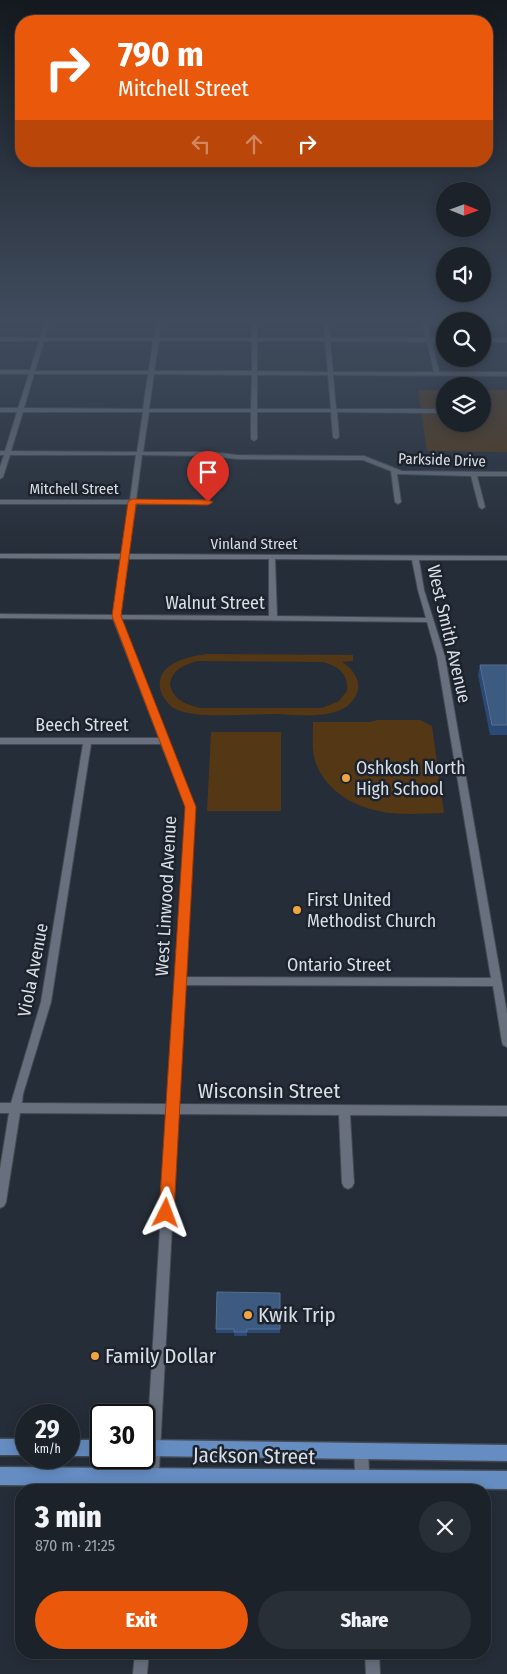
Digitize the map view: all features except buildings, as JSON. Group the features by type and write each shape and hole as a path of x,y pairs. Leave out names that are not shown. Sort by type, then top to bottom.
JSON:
{"main road":[{"path":"0,1447 15,1448"},
{"name":"Jackson Street","path":"155,1448 507,1453"},
{"name":"Jackson Street","path":"0,1476 151,1483 257,1484"},
{"name":"Jackson Street","path":"392,1484 507,1480"}],"street":[{"path":"0,477 24,398"},
{"name":"West Linwood Avenue","path":"147,398 116,616 190,807 172,1109 151,1404"},
{"path":"254,439 255,398"},
{"path":"334,398 336,437"},
{"path":"0,410 436,411"},
{"name":"Parkside Drive","path":"0,453 212,454 237,457 364,458 374,461 394,472 406,474 507,474"},
{"path":"394,472 398,502"},
{"path":"474,474 482,507"},
{"name":"Mitchell Street","path":"0,502 208,502"},
{"name":"Vinland Street","path":"0,556 507,558"},
{"path":"272,558 273,619"},
{"name":"West Smith Avenue","path":"415,558 421,590 442,657 507,1042"},
{"name":"Walnut Street","path":"0,616 430,620"},
{"name":"Beech Street","path":"0,741 164,741"},
{"name":"Viola Avenue","path":"0,1202 16,1108 46,1002 87,741"},
{"name":"Ontario Street","path":"180,981 497,982"},
{"name":"Wisconsin Street","path":"0,1108 507,1111"},
{"path":"344,1110 348,1183"},
{"path":"361,1451 363,1484"},
{"name":"West Linwood Avenue","path":"150,1469 151,1483"},
{"path":"140,1674 141,1659"},
{"path":"373,1659 374,1674"}],"shaded area":[{"path":"419,398 436,398 436,432 491,432 491,398 507,398 507,452 427,451"},
{"path":"207,654 353,655 353,661 342,662 357,679 357,693 347,706 339,711 325,714 215,715 194,714 177,710 168,704 161,692 160,683 162,675 173,664 191,657","holes":["198,661 323,662 338,668 344,675 347,691 339,701 322,708 200,708 189,705 177,698 170,684 177,671 184,666"]},
{"path":"377,720 420,720 432,726 444,813 386,813 368,808 338,793 323,777 314,757 313,722 370,722"},
{"path":"211,732 281,732 281,811 207,811"}],"place":[{"name":"Oshkosh North High School","path":"346,778"},
{"name":"First United Methodist Church","path":"297,910"},
{"name":"Kwik Trip","path":"248,1315"},
{"name":"Family Dollar","path":"95,1356"}],"route":[{"path":"166,1213 190,807 116,616 132,502 208,502"}]}
